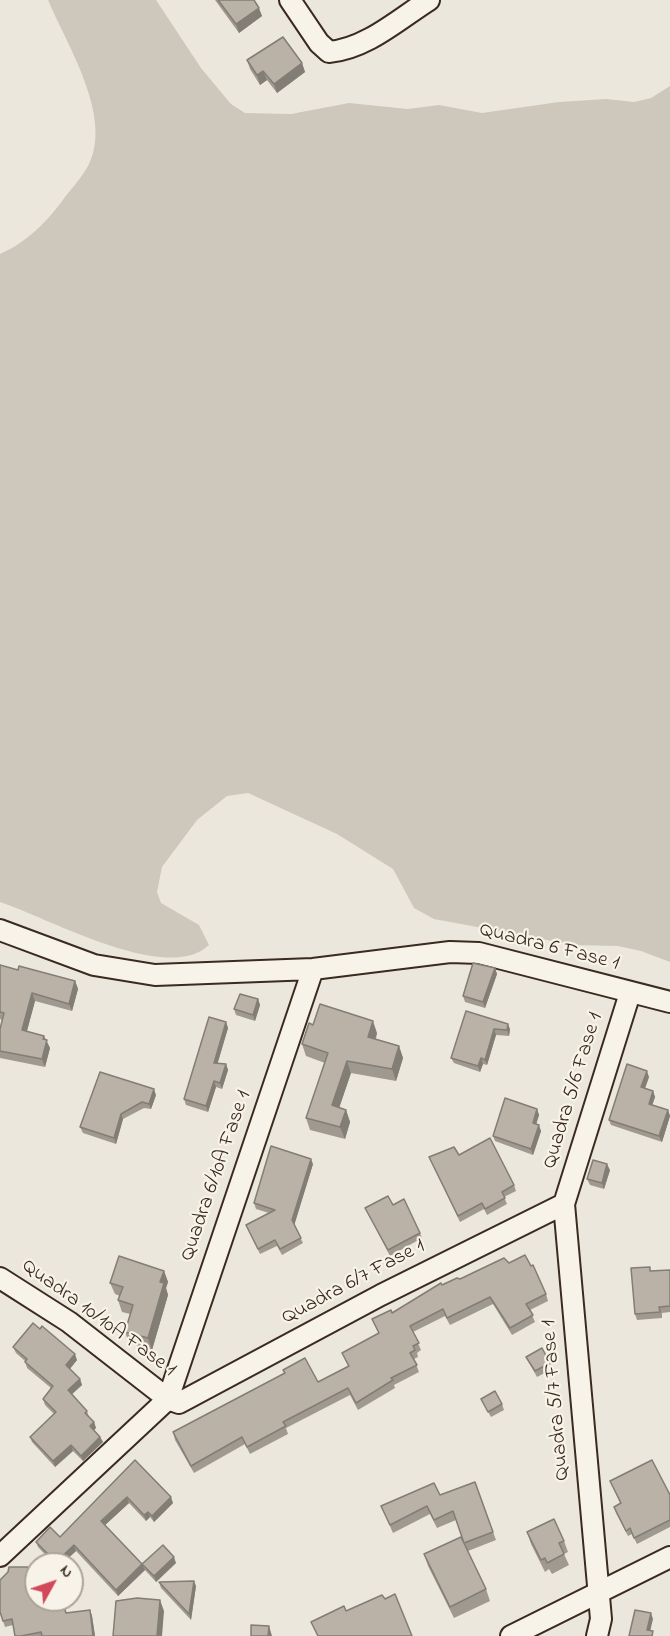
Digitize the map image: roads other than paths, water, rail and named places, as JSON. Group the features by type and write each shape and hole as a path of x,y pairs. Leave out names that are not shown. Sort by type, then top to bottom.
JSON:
{"street":[{"path":"290,0 319,43 329,52 363,42 429,0"},
{"name":"Quadra 6 Fase 1","path":"0,930 94,965 135,973 184,975 313,969 450,952 479,953 670,1002"},
{"name":"Quadra 6/10A Fase 1","path":"168,1400 313,969"},
{"name":"Quadra 5/6 Fase 1","path":"564,1204 630,993"},
{"name":"Quadra 6/7 Fase 1","path":"168,1400 184,1401 381,1295 564,1204"},
{"name":"Quadra 5/7 Fase 1","path":"564,1204 601,1619 597,1636"},
{"name":"Quadra 10/10A Fase 1","path":"0,1278 69,1322 168,1400"},
{"path":"0,1556 168,1400"},
{"path":"511,1636 670,1557"}]}
